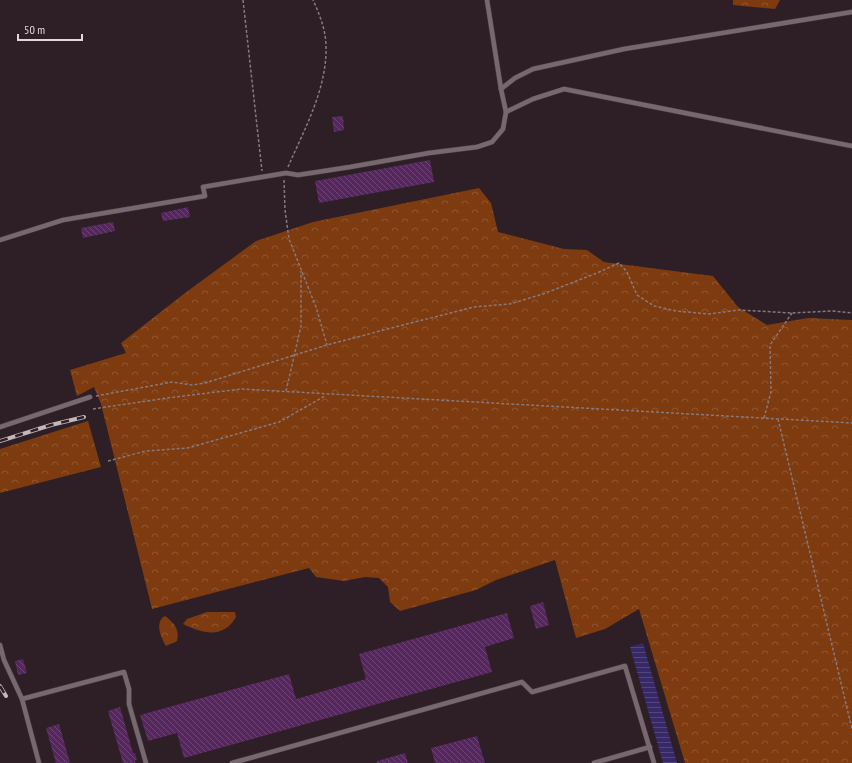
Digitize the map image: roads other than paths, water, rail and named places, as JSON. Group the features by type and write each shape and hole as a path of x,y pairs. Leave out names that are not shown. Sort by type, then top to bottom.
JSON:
{"lane":[{"path":"0,240 63,220 204,196 203,187 284,173 298,175 350,167 429,153 477,147 492,142 503,129 506,112 487,0"},
{"path":"501,89 516,78 534,69 624,49 852,12"},
{"path":"506,112 534,99 564,89 852,146"},
{"path":"0,427 90,398"},
{"path":"0,645 2,661 22,700 39,763"},
{"path":"232,763 522,682 532,692 625,666 654,763"},
{"path":"22,700 124,672 129,689 129,704 146,763"},
{"path":"594,763 650,747"}],"railway":[{"path":"0,441 51,425 84,417"},
{"path":"0,686 6,696"}]}
